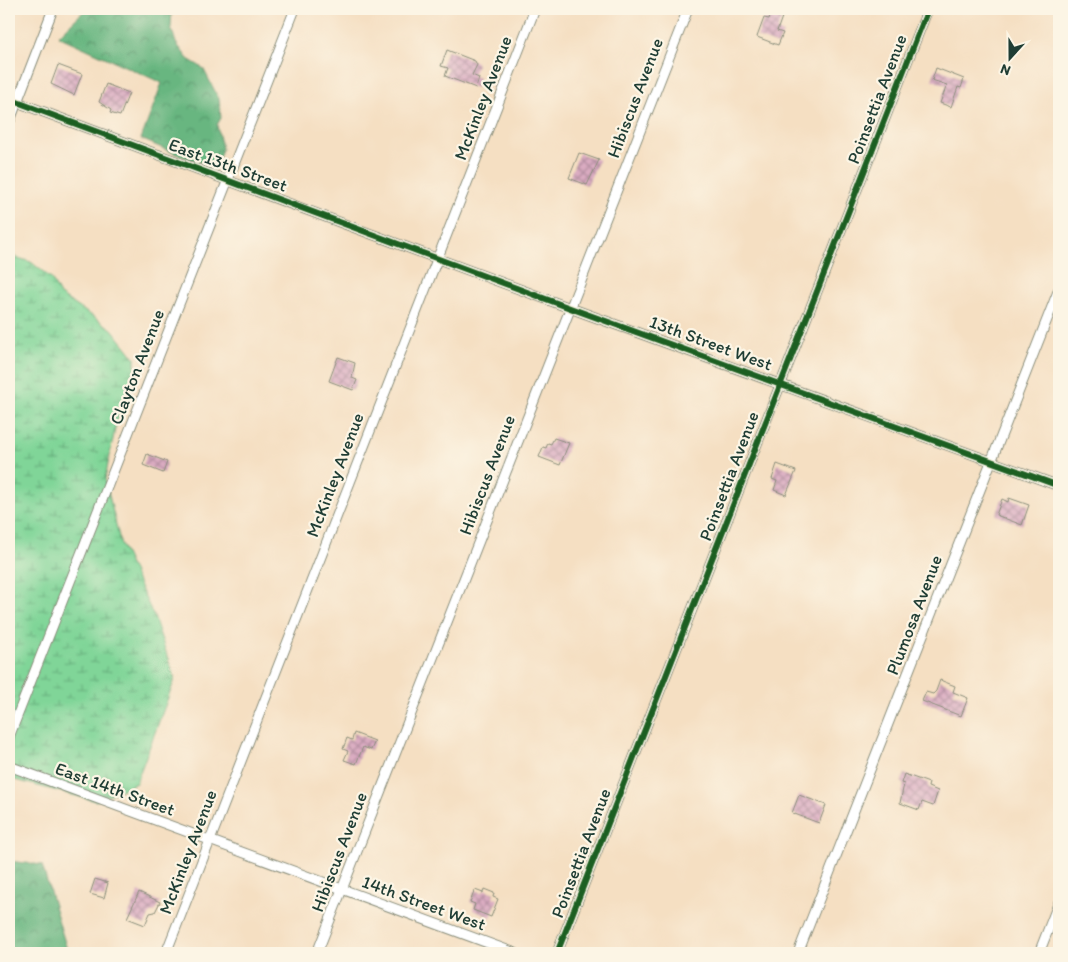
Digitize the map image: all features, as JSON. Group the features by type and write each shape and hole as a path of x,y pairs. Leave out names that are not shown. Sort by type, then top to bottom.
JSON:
{"street":[{"path":"9,123 13,101 53,9"},
{"name":"Clayton Avenue","path":"9,737 294,9"},
{"name":"McKinley Avenue","path":"166,953 535,9"},
{"name":"Hibiscus Avenue","path":"317,953 688,9"},
{"name":"Poinsettia Avenue","path":"558,953 928,9"},
{"name":"East 13th Street","path":"13,101 437,258"},
{"name":"13th Street West","path":"437,258 1059,486"},
{"name":"Plumosa Avenue","path":"798,953 1059,289"},
{"name":"East 14th Street","path":"9,766 210,841"},
{"name":"14th Street West","path":"210,841 515,953"},
{"path":"1039,953 1059,902"}],"green space":[{"path":"86,9 172,9 171,27 176,43 188,59 203,68 219,99 221,118 217,125 222,149 216,167 181,156 141,139 162,83 58,36"},
{"path":"9,255 31,262 51,278 60,295 112,329 135,358 135,373 116,424 105,479 121,545 154,617 175,679 136,783 96,801 15,780 9,782"},
{"path":"9,861 42,865 68,953 9,953"}],"building":[{"path":"771,13 782,17 777,31 783,33 778,45 757,37 764,18 769,19"},
{"path":"447,50 475,61 477,65 472,75 479,78 476,88 445,76 448,68 441,66"},
{"path":"58,65 82,74 74,95 51,84"},
{"path":"936,68 964,79 961,88 958,87 951,107 940,103 947,85 932,80"},
{"path":"106,84 129,93 120,116 110,113 111,110 99,102"},
{"path":"579,153 599,160 587,185 569,178"},
{"path":"338,357 355,363 352,378 357,380 353,390 329,381"},
{"path":"554,438 569,443 560,465 539,457 543,447 546,448 548,443 551,444"},
{"path":"147,454 167,462 163,473 143,465"},
{"path":"777,464 796,471 786,495 774,490 777,481 772,479"},
{"path":"1009,498 1029,505 1022,525 996,515 1002,499 1008,502"},
{"path":"940,680 955,686 953,692 968,698 961,716 922,701 926,692 933,694 936,691"},
{"path":"354,733 375,741 371,750 363,747 356,764 344,760 348,751 343,749 347,738 352,740"},
{"path":"904,774 929,783 928,787 938,791 933,806 922,802 919,810 900,803 904,784 901,783"},
{"path":"799,795 826,805 819,823 792,813"},
{"path":"95,879 108,883 104,898 90,894"},
{"path":"484,889 494,893 493,897 498,899 491,917 473,910 475,904 470,902 475,890 483,893"},
{"path":"139,892 160,902 155,912 150,913 145,925 127,918"}],"cycle path":[{"path":"557,953 928,9"},
{"path":"9,99 570,308 1059,486"}]}
